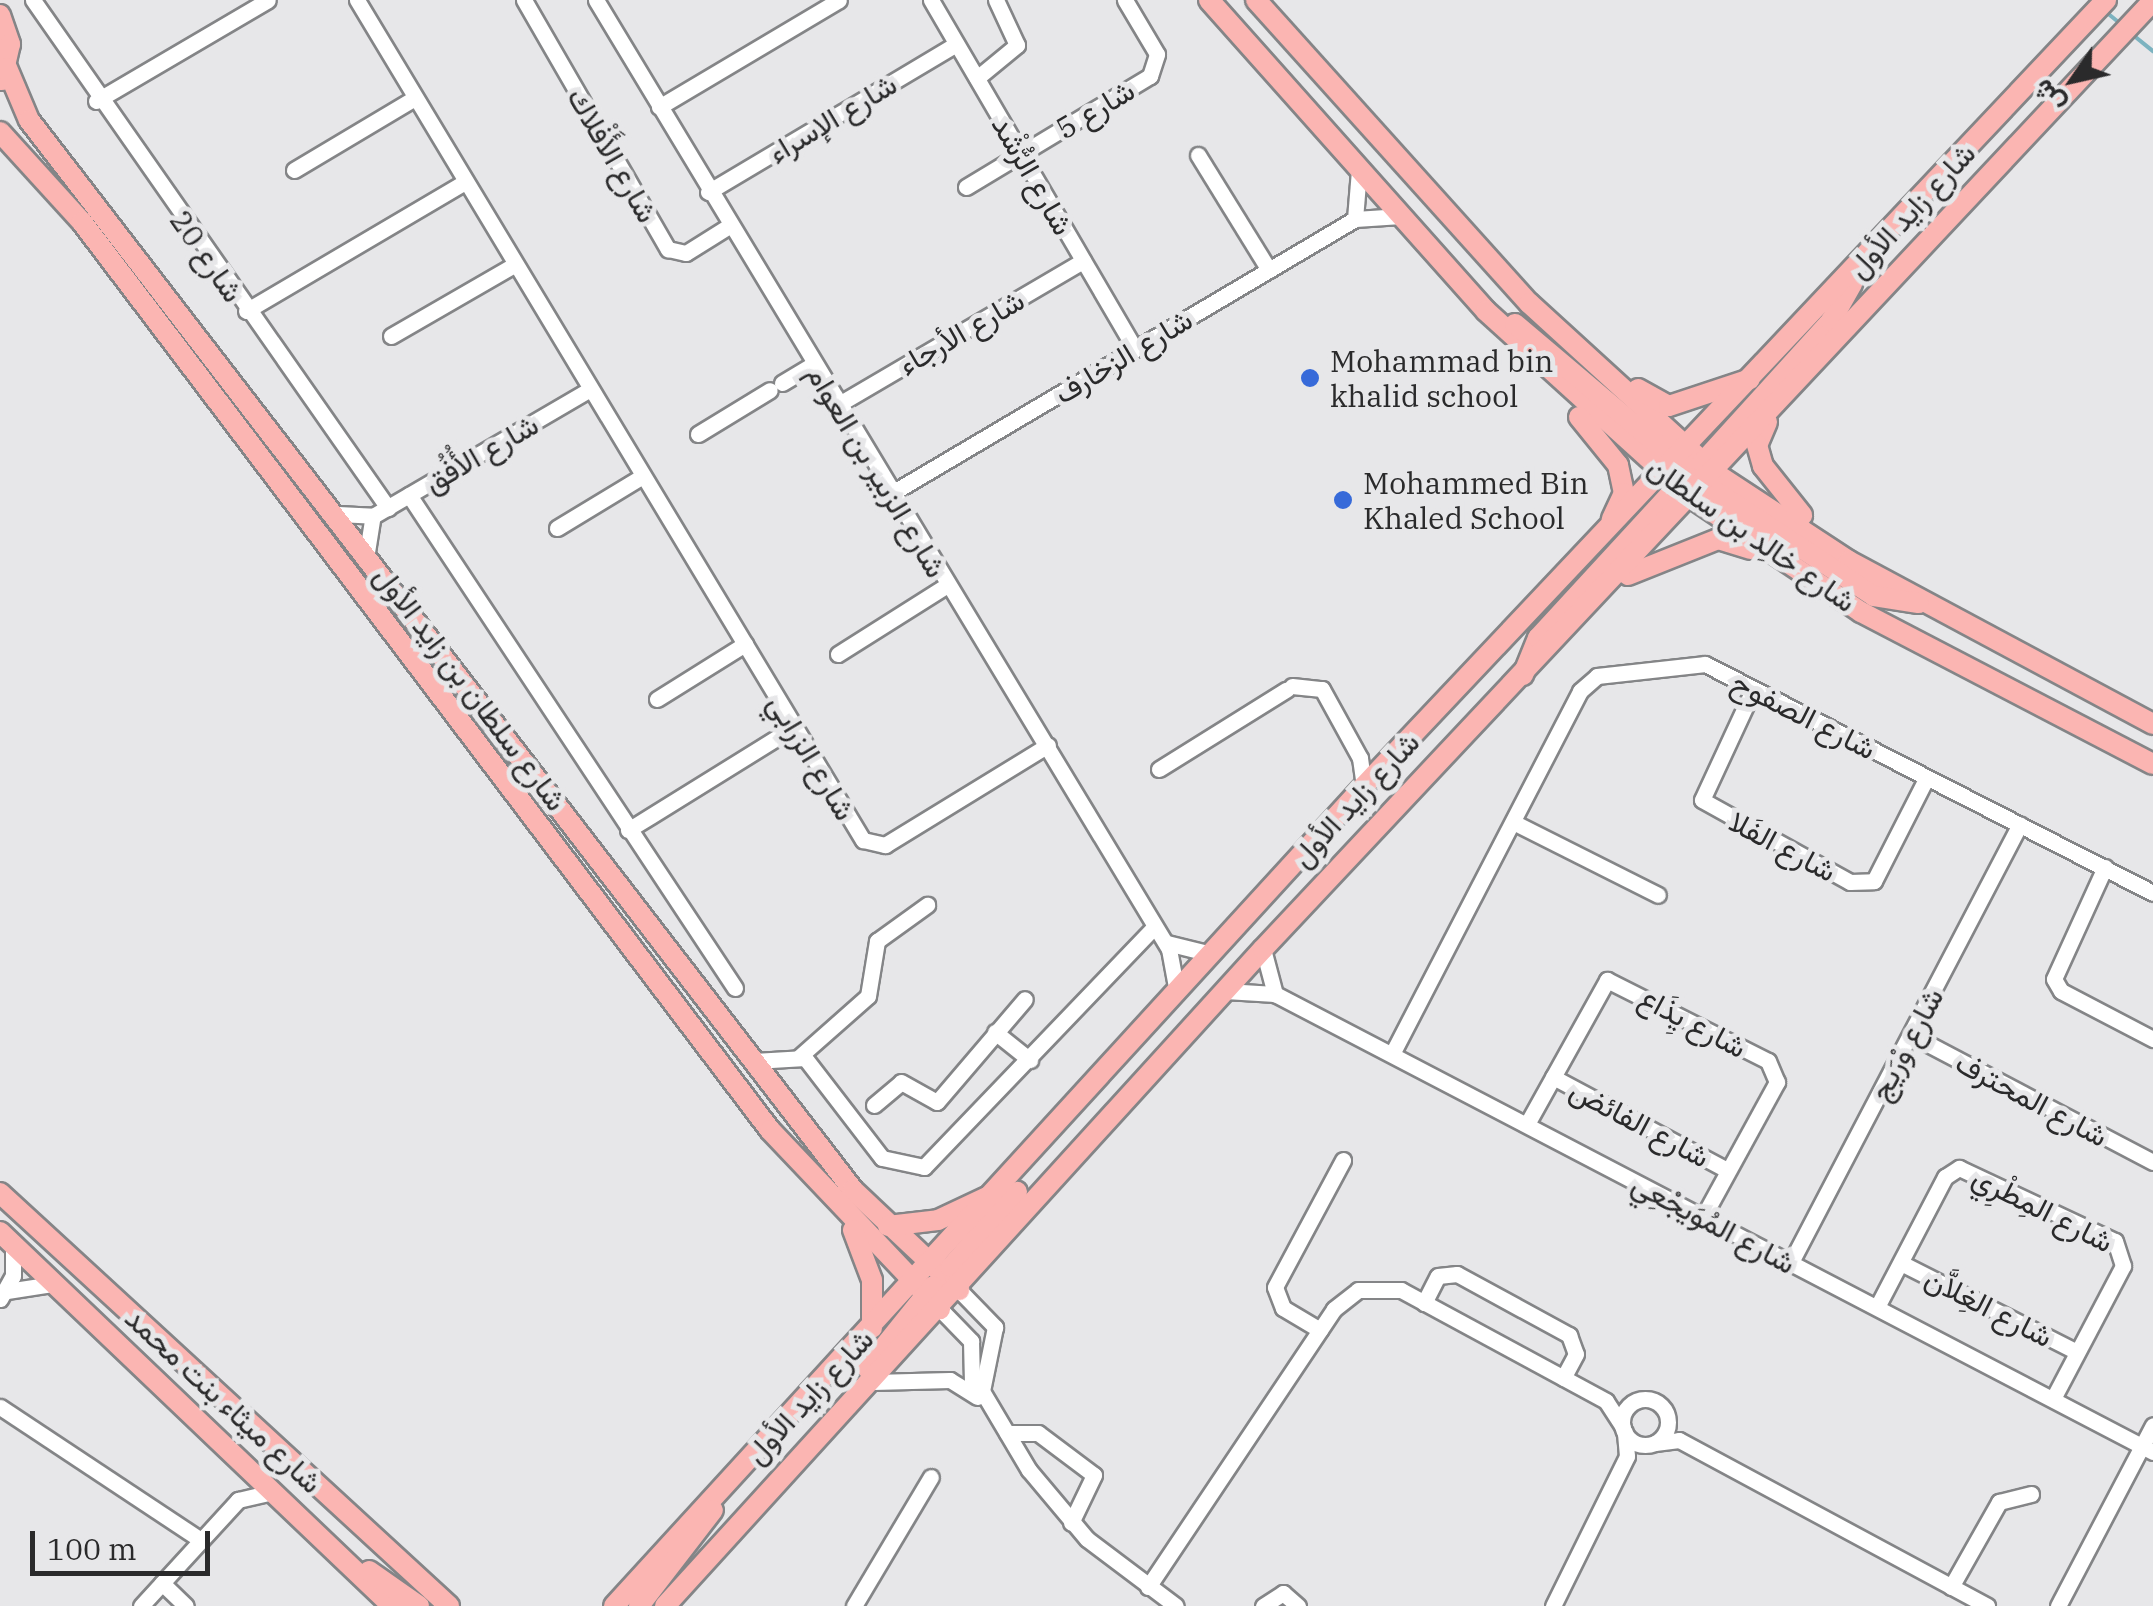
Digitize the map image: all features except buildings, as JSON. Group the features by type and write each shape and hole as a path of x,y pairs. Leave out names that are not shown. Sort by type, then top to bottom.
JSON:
{"main road":[{"name":"شارع خالِد بن سلطان","path":"1209,0 1486,311 1550,373 1690,473 2153,724"},
{"name":"شارع خالِد بن سلطان","path":"1256,0 1690,473 1804,577 2153,764"},
{"name":"شارع زايد الأول","path":"614,1606 872,1328 928,1297 961,1288 1263,949 1613,583 1756,376 2106,0"},
{"name":"شارع زايد الأول","path":"930,1264 1393,756 1585,560 1779,405 2153,1"},
{"name":"شارع سلطان بن زايد الأول","path":"0,15 4,76 30,120 338,514 782,1099 888,1226 961,1288"},
{"name":"شارع سلطان بن زايد الأول","path":"0,132 82,222 844,1216 928,1297"},
{"path":"1522,679 1538,638 1831,320 1858,266"},
{"path":"1486,311 1527,332 1690,473 1860,588 1922,602"},
{"path":"1572,347 1662,405 1756,376"},
{"path":"1550,373 1611,450 1624,486 1585,560"},
{"path":"1779,405 1758,439 1763,466 1783,501 1830,533 1849,561"},
{"path":"1613,583 1718,539 1804,577"},
{"path":"374,607 446,684 465,680"},
{"path":"961,1288 951,1267 1071,1131 1087,1094"},
{"path":"888,1226 938,1220 1002,1189"},
{"name":"شارع ميثاء بنت محمد","path":"0,1193 449,1606"},
{"path":"844,1216 872,1280 872,1328"},
{"name":"شارع ميثاء بنت محمد","path":"6,1238 392,1606"},
{"path":"790,1473 812,1430 928,1297 930,1264"},
{"name":"شارع زايد الأول","path":"666,1606 873,1382 928,1297"},
{"path":"639,1606 684,1557 722,1490"},
{"path":"344,1560 420,1606"}],"street":[{"name":"شارع 20","path":"33,0 96,101 246,311 380,512"},
{"path":"96,101 268,0"},
{"name":"شارع الزرابي","path":"357,0 794,728 876,846 1048,745"},
{"name":"شارع الأَفْلاك","path":"524,0 668,249 686,252 729,226"},
{"name":"شارع الزبير بن العوام","path":"596,0 812,366 1048,745 1158,934 1177,992"},
{"path":"659,108 839,0"},
{"name":"شارع الرُّشْد","path":"931,0 1134,349"},
{"path":"977,78 1017,45 996,0"},
{"name":"شارع 5","path":"966,187 1155,70 1154,47 1126,0"},
{"name":"شارع الإسراء","path":"708,192 956,44"},
{"path":"294,170 415,98"},
{"path":"1198,155 1269,270"},
{"path":"1355,218 1359,169"},
{"path":"246,311 465,182"},
{"name":"شارع الزخارف","path":"892,493 1355,218 1404,217"},
{"name":"شارع الأرجاء","path":"839,404 1084,260"},
{"path":"391,336 514,264"},
{"path":"698,434 812,366"},
{"name":"شارع الأُفُق","path":"380,512 590,389"},
{"path":"557,528 643,476"},
{"path":"409,495 736,988"},
{"path":"338,514 380,512 367,552"},
{"path":"838,654 947,585"},
{"path":"657,699 744,644"},
{"name":"شارع الصفوح","path":"1392,1054 1580,691 1597,676 1696,660 2153,894"},
{"path":"1159,768 1289,688 1309,681 1356,750 1364,786"},
{"name":"شارع الفَلا","path":"1753,690 1702,800 1856,885 1878,875 1926,778"},
{"path":"628,830 794,728"},
{"path":"1356,750 1393,756"},
{"path":"1513,822 1658,895"},
{"name":"شارع وْرَيج","path":"1790,1264 2020,824"},
{"path":"2104,868 2054,979 2061,992 2153,1039"},
{"path":"782,1099 794,1059 868,996 877,941 927,906"},
{"path":"794,1059 882,1158 913,1169 943,1154 1030,1060 1158,934 1211,954"},
{"path":"1263,949 1275,994"},
{"name":"شارع يِذَاع","path":"1526,1124 1607,980 1768,1061 1777,1082 1702,1217"},
{"name":"شارع المُوَيجْعِي","path":"1225,991 1275,994 2148,1449"},
{"path":"874,1105 901,1082 937,1102 1024,999"},
{"path":"995,1032 1030,1060"},
{"name":"شارع المحترف","path":"1911,1035 2153,1162"},
{"path":"754,1062 794,1059"},
{"name":"شارع الفائض","path":"1553,1077 1728,1170"},
{"path":"1320,1330 1284,1308 1275,1287 1343,1160"},
{"name":"شارع المِطْرِي","path":"1877,1307 1959,1168 2115,1241 2123,1266 2053,1399"},
{"path":"6,1238 4,1295 53,1284"},
{"name":"شارع الغِلاَّن","path":"1901,1263 2077,1352"},
{"path":"1424,1302 1438,1276 1457,1274 1569,1335 1576,1354 1564,1378"},
{"path":"1148,1587 1320,1330 1358,1290 1388,1286 1606,1401 1624,1429 1627,1456 1553,1606"},
{"path":"961,1288 995,1327 980,1379 1007,1433"},
{"path":"928,1297 970,1342 978,1398"},
{"path":"873,1382 950,1380 978,1398 1071,1523 1176,1606"},
{"path":"1624,1429 1635,1400"},
{"path":"1606,1401 1657,1401 1679,1440 1987,1606"},
{"path":"0,1407 200,1540"},
{"path":"1650,1444 1669,1420"},
{"path":"2058,1606 2148,1449 2153,1425"},
{"path":"1624,1429 1650,1444"},
{"path":"1007,1433 1038,1433 1091,1470 1095,1486 1071,1523"},
{"path":"1627,1456 1650,1444 1679,1440"},
{"path":"238,1500 243,1462"},
{"path":"854,1606 932,1476"},
{"path":"140,1606 238,1500 274,1492"},
{"path":"1951,1587 1999,1502 2031,1494"},
{"path":"162,1583 186,1606"},
{"path":"1263,1606 1283,1593 1298,1606"}],"waterway":[{"path":"2106,12 2122,25"},
{"path":"2133,35 2153,51"}],"place":[{"name":"Mohammad bin khalid school","path":"1310,378"},
{"name":"Mohammed Bin Khaled School","path":"1343,500"}]}
